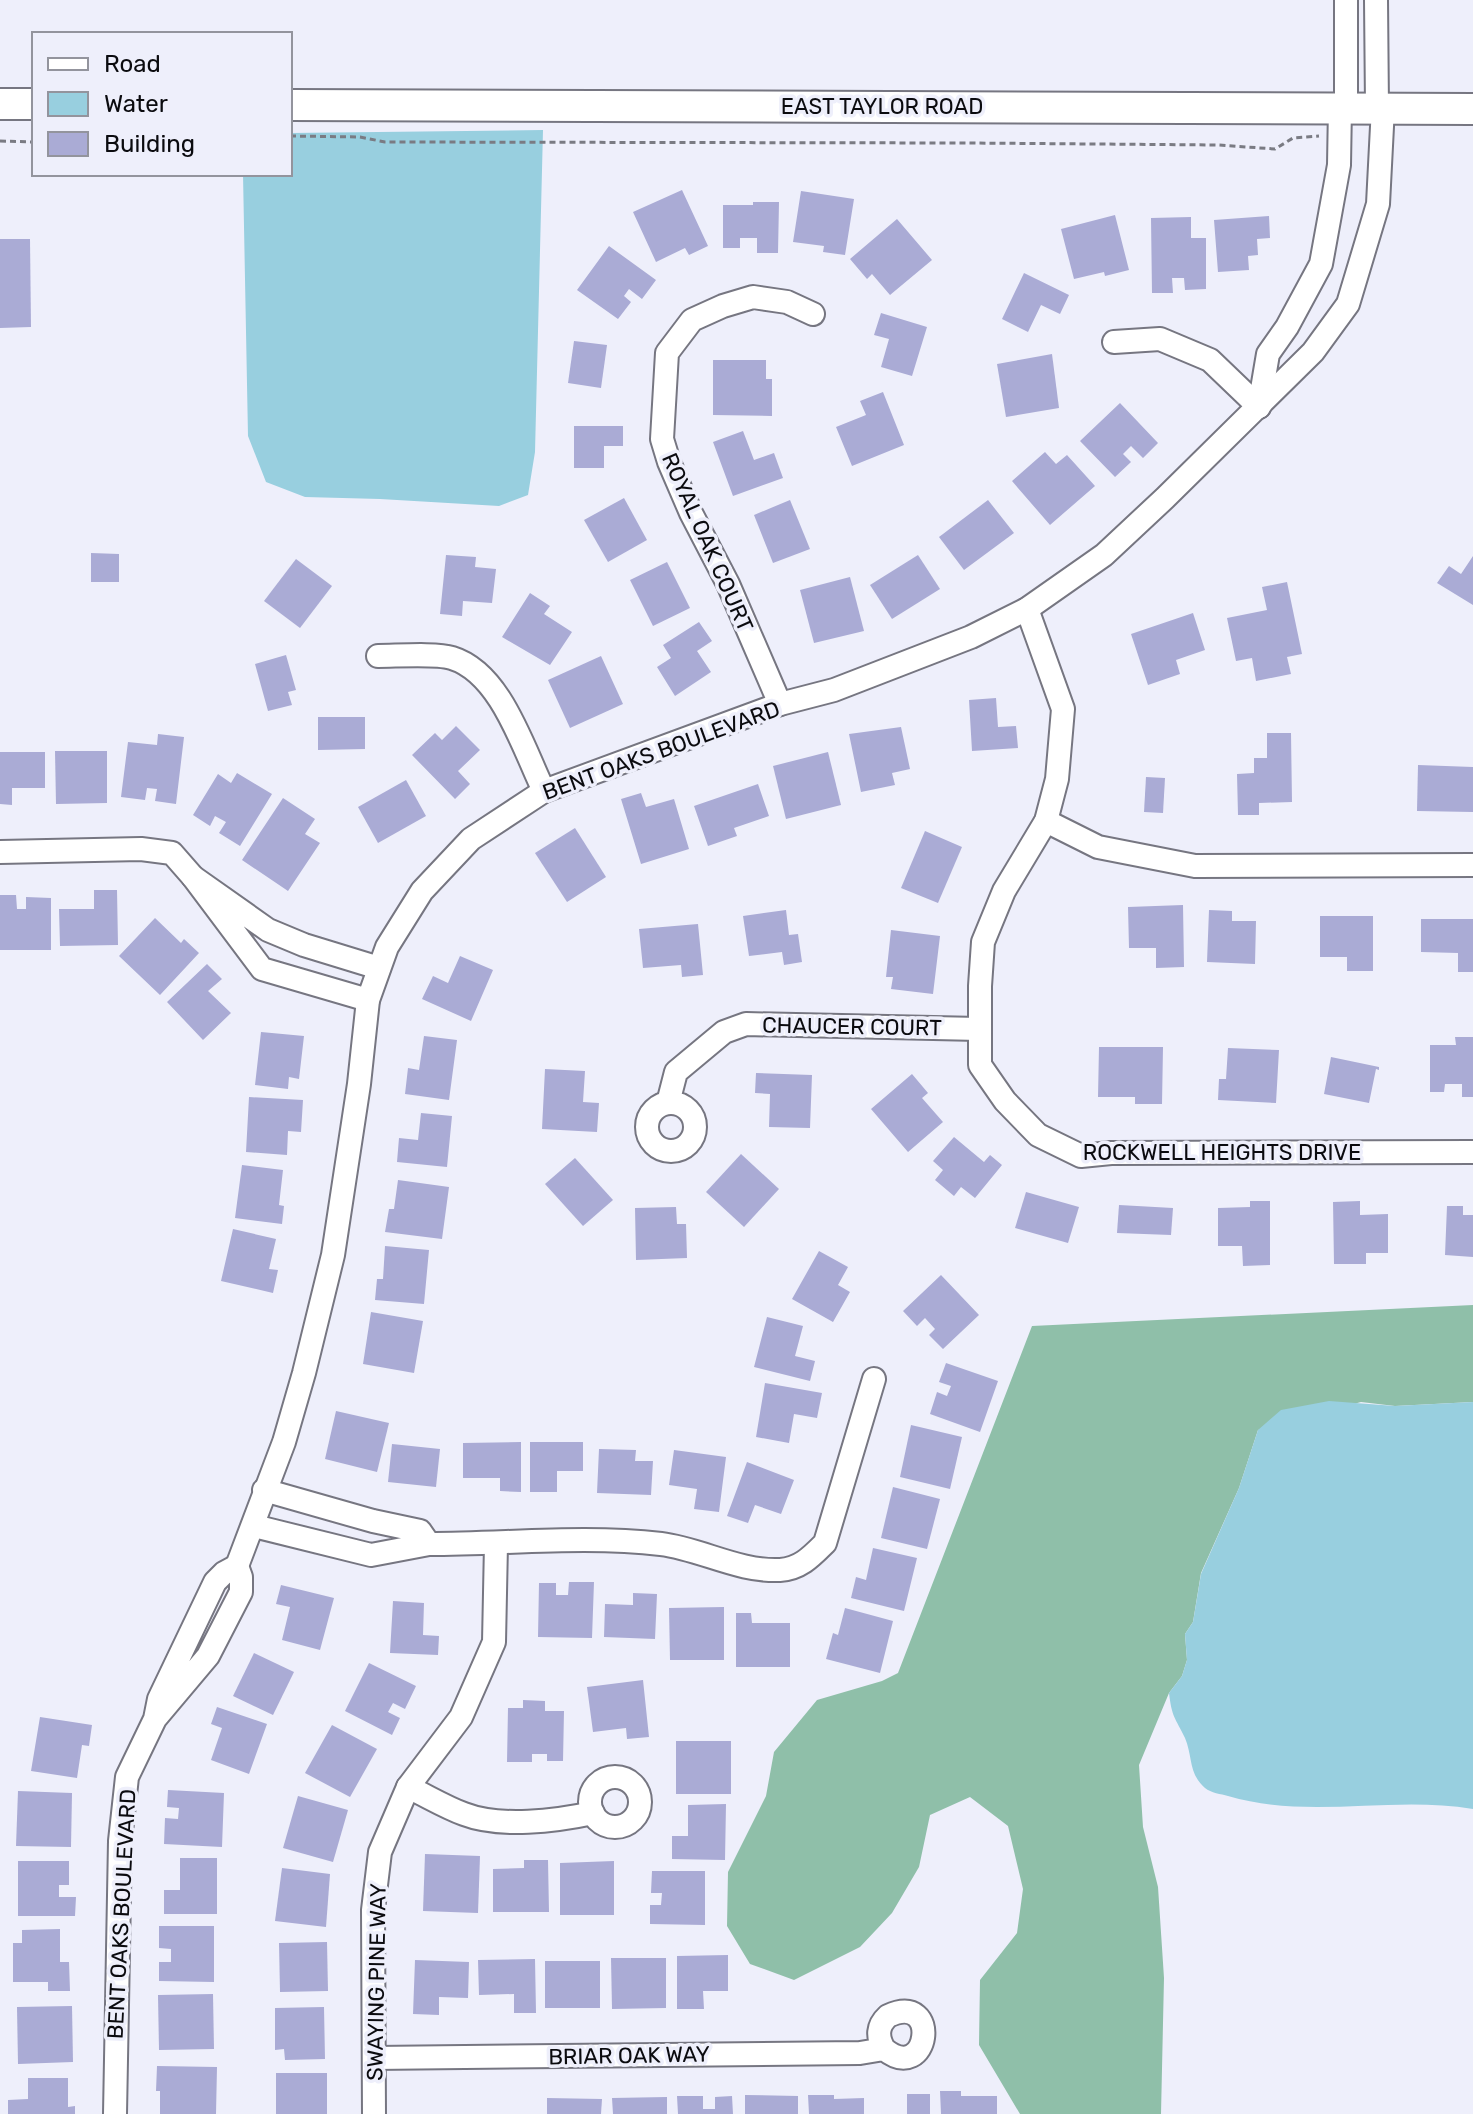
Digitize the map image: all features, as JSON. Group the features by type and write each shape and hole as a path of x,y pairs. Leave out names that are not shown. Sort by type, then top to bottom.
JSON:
{"main road":[{"path":"0,104 32,104"},
{"name":"EAST TAYLOR ROAD","path":"292,105 1343,106 1473,109"}],"street":[{"path":"1259,407 1268,354 1287,327 1321,264 1339,165 1346,0"},
{"name":"BENT OAKS BOULEVARD","path":"115,2114 120,1841 127,1777 155,1719 208,1656 241,1592 237,1566 284,1442 333,1255 359,1084 368,1000 387,947 422,891 471,839 544,791 780,704 848,685 971,637 1027,609 1104,555 1259,407 1313,352 1348,304 1378,204 1380,107 1376,0"},
{"name":"ROYAL OAK COURT","path":"780,704 728,584 669,462 662,439 667,353 692,320 753,297 787,302 813,314"},
{"path":"1114,342 1160,339 1210,360 1259,407"},
{"name":"ROCKWELL HEIGHTS DRIVE","path":"1027,609 1063,709 1057,779 1046,821 1004,891 983,942 980,1065 1005,1101 1038,1135 1081,1156 1473,1152"},
{"path":"378,656 452,658 484,677 496,691 544,791"},
{"path":"1046,821 1098,847 1195,866 1473,865"},
{"path":"0,852 141,849 172,853 262,969 368,1000"},
{"path":"193,877 268,930 304,945 379,968"},
{"name":"CHAUCER COURT","path":"668,1103 676,1072 724,1032 746,1024 979,1029"},
{"path":"254,1526 371,1555 429,1544 571,1541 662,1544 760,1570 784,1570 808,1561 825,1543 874,1379"},
{"path":"264,1490 420,1531 429,1544"},
{"name":"SWAYING PINE WAY","path":"374,2114 373,1910 380,1852 408,1787 461,1717 494,1642 496,1544"},
{"path":"408,1787 466,1815 496,1820 561,1820 593,1813"},
{"name":"BRIAR OAK WAY","path":"374,2058 860,2053 884,2049"}],"path":[{"path":"292,136 360,137 400,143 1219,145 1275,149 1293,138 1322,136"},
{"path":"0,141 32,142"}],"green space":[{"path":"1473,1305 1473,1402 1395,1406 1361,1402 1258,1430 1239,1488 1201,1573 1193,1622 1185,1634 1187,1660 1182,1676 1169,1693 1139,1765 1143,1827 1158,1887 1164,1978 1161,2114 1020,2114 979,2045 980,1980 1017,1933 1023,1889 1008,1826 970,1797 930,1815 919,1867 892,1913 860,1947 794,1980 750,1964 727,1926 728,1872 766,1796 774,1752 817,1700 882,1681 898,1673 1032,1326"}],"water":[{"path":"543,130 535,452 528,495 499,506 305,497 266,482 248,436 243,176 292,176 292,133"},
{"path":"1329,1401 1395,1406 1473,1402 1473,1809 1412,1804 1319,1807 1258,1803 1213,1792 1205,1788 1193,1771 1169,1693 1182,1676 1187,1660 1185,1634 1193,1622 1201,1574 1239,1488 1258,1430 1281,1410"}],"building":[{"path":"682,190 708,246 689,255 685,248 656,262 633,212"},
{"path":"801,191 854,199 845,255 823,252 824,246 793,242"},
{"path":"753,202 779,202 778,253 757,253 757,238 740,238 740,248 723,248 723,205 753,205"},
{"path":"1115,215 1129,270 1074,279 1061,229"},
{"path":"1269,216 1270,238 1257,239 1258,255 1248,256 1249,270 1218,272 1214,220"},
{"path":"1191,217 1191,238 1206,238 1206,289 1185,290 1184,278 1172,278 1173,293 1152,293 1151,218"},
{"path":"897,219 932,260 890,295 872,274 867,279 850,259"},
{"path":"0,239 30,239 31,327 0,328"},
{"path":"609,246 656,280 642,299 629,289 624,296 631,302 618,319 577,290"},
{"path":"1024,273 1069,295 1060,314 1041,305 1028,332 1002,319"},
{"path":"881,313 927,327 912,376 881,367 889,339 874,335"},
{"path":"574,341 607,345 601,388 568,383"},
{"path":"1052,354 1059,408 1006,417 997,364"},
{"path":"713,360 766,360 766,379 772,379 772,416 713,415"},
{"path":"883,392 904,445 852,466 836,427 866,415 860,401"},
{"path":"1120,403 1158,443 1143,458 1131,446 1123,454 1131,462 1115,477 1080,441"},
{"path":"574,426 623,426 623,446 604,446 604,468 574,468"},
{"path":"743,431 754,460 774,453 783,478 733,496 713,442"},
{"path":"1045,452 1056,464 1067,455 1095,486 1050,525 1012,481"},
{"path":"624,498 647,540 608,562 584,520"},
{"path":"790,500 810,549 773,563 754,515"},
{"path":"988,500 1014,533 964,570 939,537"},
{"path":"91,553 119,554 119,582 91,582"},
{"path":"446,555 476,557 475,567 496,569 492,603 463,601 462,616 440,614"},
{"path":"918,555 940,589 892,619 870,585"},
{"path":"1473,556 1473,605 1437,583 1449,566 1461,574"},
{"path":"296,559 332,586 300,628 264,601"},
{"path":"667,562 690,608 653,626 630,580"},
{"path":"850,577 864,631 814,643 800,590"},
{"path":"1287,582 1302,654 1287,657 1291,674 1256,681 1252,658 1236,661 1227,618 1267,610 1262,587"},
{"path":"530,593 550,606 544,614 572,632 550,665 502,637"},
{"path":"1193,613 1205,650 1176,660 1180,674 1148,685 1131,634"},
{"path":"699,622 712,641 697,651 711,672 675,696 657,667 671,658 663,645"},
{"path":"286,655 296,690 288,692 292,705 268,711 255,664"},
{"path":"601,656 623,704 570,728 548,680"},
{"path":"996,698 998,727 1016,726 1018,748 972,751 969,700"},
{"path":"318,717 365,717 365,749 318,750"},
{"path":"456,726 480,750 458,771 470,784 455,799 412,755 435,733 442,740"},
{"path":"901,727 910,769 892,773 895,785 861,792 849,734"},
{"path":"1267,733 1291,733 1292,802 1259,803 1259,815 1238,815 1237,774 1254,773 1254,758 1267,758"},
{"path":"158,734 184,737 176,804 155,801 157,789 147,788 145,800 121,797 128,742 157,745"},
{"path":"55,751 107,751 107,803 56,804"},
{"path":"0,752 45,752 45,788 12,788 12,805 0,804"},
{"path":"828,752 841,805 786,819 773,766"},
{"path":"1418,765 1473,767 1473,812 1417,811"},
{"path":"237,773 272,794 240,846 219,833 226,822 215,816 210,826 193,815 218,774 231,783"},
{"path":"1146,777 1165,778 1163,813 1144,812"},
{"path":"406,780 426,816 378,843 358,807"},
{"path":"758,784 769,816 734,828 737,836 708,846 694,806"},
{"path":"641,793 646,807 674,799 689,849 641,864 621,799"},
{"path":"283,798 315,819 305,834 320,843 288,891 242,860"},
{"path":"575,828 606,877 567,902 535,853"},
{"path":"925,831 962,847 938,903 901,888"},
{"path":"94,890 117,890 118,945 60,946 59,909 94,909"},
{"path":"0,895 16,895 17,909 26,909 26,897 51,898 51,950 0,950"},
{"path":"1183,905 1184,967 1156,968 1156,948 1129,948 1128,907"},
{"path":"786,910 789,935 798,934 802,962 784,965 782,952 749,956 743,916"},
{"path":"1209,910 1232,911 1232,921 1256,921 1255,964 1207,962"},
{"path":"1320,916 1373,916 1373,971 1347,971 1347,957 1320,957"},
{"path":"155,918 181,943 184,939 199,953 160,995 119,956"},
{"path":"1421,919 1473,919 1473,972 1458,972 1458,953 1421,952"},
{"path":"698,924 703,975 682,977 681,965 643,968 639,929"},
{"path":"891,930 940,936 933,994 891,989 893,977 886,977"},
{"path":"460,956 493,970 471,1021 422,999 433,976 448,983"},
{"path":"207,964 222,979 208,991 231,1013 203,1040 167,1002"},
{"path":"261,1032 304,1036 299,1079 289,1077 288,1089 255,1085"},
{"path":"424,1036 457,1040 449,1100 405,1094 408,1068 419,1070"},
{"path":"1455,1037 1473,1037 1473,1097 1462,1097 1462,1084 1445,1084 1444,1092 1430,1092 1430,1045 1456,1045"},
{"path":"1099,1047 1163,1047 1162,1104 1135,1104 1135,1097 1098,1097"},
{"path":"1228,1048 1279,1050 1276,1103 1218,1100 1219,1079 1226,1079"},
{"path":"1331,1057 1379,1067 1369,1103 1324,1094"},
{"path":"545,1069 585,1071 583,1102 599,1103 597,1132 542,1129"},
{"path":"756,1073 812,1075 810,1128 769,1127 770,1094 755,1093"},
{"path":"912,1074 928,1093 922,1098 943,1122 908,1152 871,1109"},
{"path":"249,1097 303,1100 301,1132 288,1131 287,1155 246,1152"},
{"path":"421,1113 452,1116 447,1167 397,1162 399,1138 418,1140"},
{"path":"954,1137 984,1162 990,1155 1002,1165 975,1198 961,1187 954,1196 935,1180 943,1170 933,1161"},
{"path":"741,1154 779,1189 744,1227 706,1192"},
{"path":"575,1158 613,1200 583,1226 545,1184"},
{"path":"242,1165 283,1170 279,1205 284,1206 282,1224 235,1218"},
{"path":"398,1180 449,1187 442,1239 385,1232 389,1209 394,1209"},
{"path":"1026,1192 1079,1207 1068,1243 1015,1228"},
{"path":"1250,1201 1270,1201 1270,1265 1243,1266 1242,1246 1218,1246 1218,1208 1250,1207"},
{"path":"1360,1201 1360,1215 1388,1214 1388,1253 1366,1253 1366,1264 1334,1264 1333,1202"},
{"path":"1119,1205 1173,1208 1171,1235 1117,1233"},
{"path":"1447,1206 1463,1206 1463,1215 1473,1215 1473,1257 1445,1255"},
{"path":"676,1207 677,1224 686,1224 687,1258 636,1260 635,1208"},
{"path":"233,1229 276,1239 269,1269 278,1270 273,1293 221,1281"},
{"path":"385,1246 429,1250 424,1304 375,1300 377,1279 383,1279"},
{"path":"819,1251 848,1267 838,1285 850,1292 833,1322 792,1299"},
{"path":"941,1275 979,1315 943,1349 929,1335 935,1329 925,1318 917,1326 903,1311"},
{"path":"371,1312 423,1321 414,1373 363,1364"},
{"path":"767,1317 803,1326 795,1356 815,1361 810,1381 754,1367"},
{"path":"946,1363 998,1381 980,1432 930,1414 937,1392 947,1396 951,1386 939,1382"},
{"path":"765,1383 822,1393 817,1418 794,1414 789,1443 756,1437"},
{"path":"336,1411 389,1423 377,1472 325,1459"},
{"path":"911,1425 962,1437 950,1489 900,1477"},
{"path":"521,1442 521,1492 500,1491 500,1478 463,1478 463,1443"},
{"path":"530,1442 583,1442 583,1471 557,1471 557,1492 530,1492"},
{"path":"392,1444 440,1449 436,1487 388,1482"},
{"path":"599,1449 636,1450 635,1461 653,1461 651,1495 597,1493"},
{"path":"674,1450 726,1457 719,1512 694,1509 697,1489 669,1485"},
{"path":"747,1462 794,1480 781,1514 755,1505 748,1523 727,1516"},
{"path":"893,1487 940,1499 927,1549 881,1538"},
{"path":"873,1548 917,1558 904,1611 851,1598 856,1577 866,1580"},
{"path":"569,1582 594,1582 592,1638 538,1637 539,1583 556,1583 556,1595 568,1595"},
{"path":"281,1585 334,1598 320,1650 282,1640 290,1607 276,1604"},
{"path":"633,1593 657,1594 655,1639 604,1637 605,1604 633,1605"},
{"path":"393,1601 424,1603 423,1635 439,1636 438,1655 390,1653"},
{"path":"724,1607 724,1660 670,1660 669,1608"},
{"path":"845,1608 893,1621 880,1673 826,1659 833,1633 838,1635"},
{"path":"736,1613 751,1613 752,1623 790,1623 790,1667 736,1667"},
{"path":"254,1653 294,1672 273,1715 233,1696"},
{"path":"369,1663 416,1686 405,1709 393,1703 388,1712 400,1718 392,1735 345,1711"},
{"path":"643,1680 649,1737 627,1739 626,1728 593,1732 587,1687"},
{"path":"523,1700 545,1701 545,1711 564,1711 563,1761 547,1761 547,1754 532,1754 532,1762 507,1762 508,1708 523,1708"},
{"path":"217,1707 267,1724 249,1774 211,1760 222,1728 211,1724"},
{"path":"40,1717 92,1725 89,1746 82,1745 77,1778 31,1771"},
{"path":"332,1725 377,1749 350,1797 305,1773"},
{"path":"676,1741 731,1741 731,1794 676,1794"},
{"path":"168,1790 224,1793 222,1847 164,1844 165,1818 178,1819 179,1808 167,1807"},
{"path":"18,1791 72,1793 71,1847 16,1846"},
{"path":"298,1796 348,1810 333,1862 283,1848"},
{"path":"726,1804 725,1860 672,1859 672,1836 688,1836 688,1805"},
{"path":"425,1854 480,1856 478,1913 423,1911"},
{"path":"180,1858 217,1858 217,1914 164,1914 164,1890 180,1890"},
{"path":"524,1860 548,1860 549,1912 493,1912 493,1869 524,1868"},
{"path":"18,1861 69,1861 69,1885 59,1885 59,1897 76,1897 75,1916 18,1916"},
{"path":"614,1861 614,1915 560,1915 560,1863"},
{"path":"282,1868 330,1874 326,1927 275,1921"},
{"path":"652,1871 705,1871 705,1925 650,1924 650,1905 661,1905 662,1893 651,1893"},
{"path":"159,1926 214,1926 214,1982 159,1981 159,1962 171,1962 171,1949 159,1948"},
{"path":"60,1929 60,1962 69,1962 70,1991 48,1991 48,1982 13,1982 13,1943 22,1943 22,1930"},
{"path":"327,1942 328,1991 280,1992 279,1943"},
{"path":"728,1955 728,1991 703,1991 704,2009 677,2009 677,1956"},
{"path":"611,1958 666,1958 666,2008 612,2009"},
{"path":"535,1959 536,2013 514,2013 514,1994 479,1995 478,1960"},
{"path":"415,1960 469,1962 468,1998 439,1997 439,2015 413,2014"},
{"path":"545,1961 600,1961 600,2008 545,2008"},
{"path":"213,1994 214,2049 159,2050 158,1995"},
{"path":"72,2006 73,2062 18,2064 17,2007"},
{"path":"324,2007 325,2059 285,2060 284,2049 275,2050 275,2008"},
{"path":"157,2066 217,2067 216,2114 160,2114 160,2091 156,2091"},
{"path":"276,2073 327,2073 327,2114 276,2114"},
{"path":"28,2078 68,2078 68,2107 75,2106 75,2114 8,2114 8,2100 28,2099"},
{"path":"940,2091 961,2091 961,2096 997,2096 997,2114 941,2114"},
{"path":"907,2094 930,2094 930,2114 907,2114"},
{"path":"745,2095 798,2096 798,2114 745,2114"},
{"path":"808,2095 834,2095 834,2099 864,2098 864,2114 809,2114"},
{"path":"677,2096 703,2096 703,2109 715,2109 715,2097 732,2096 733,2114 678,2114"},
{"path":"667,2097 667,2114 613,2114 612,2098"},
{"path":"547,2098 602,2099 601,2114 547,2114"}]}
